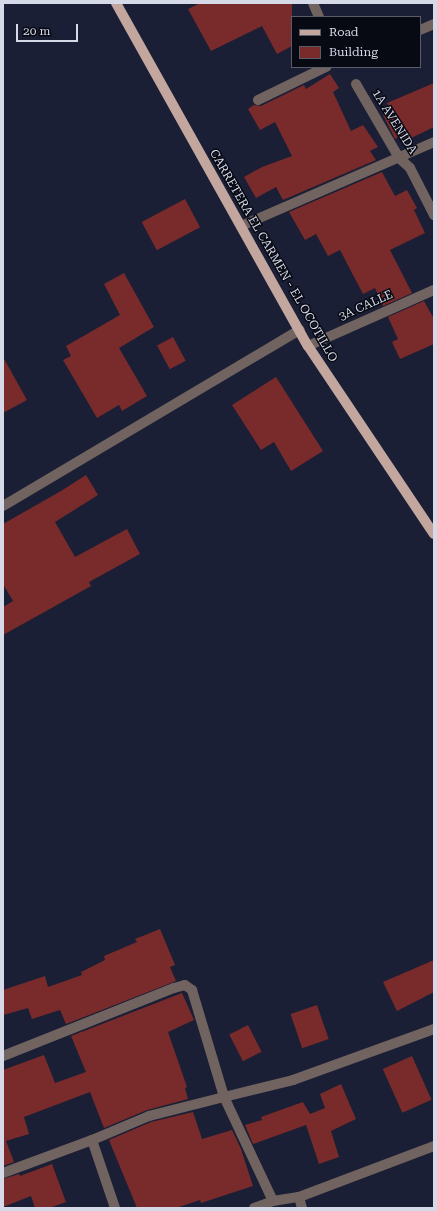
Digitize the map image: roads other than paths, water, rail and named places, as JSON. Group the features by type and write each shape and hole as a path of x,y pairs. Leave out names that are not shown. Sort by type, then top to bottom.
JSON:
{"main road":[{"name":"CARRETERA EL CARMEN - EL OCOTILLO","path":"116,3 308,346 434,534"}],"street":[{"path":"313,3 319,16"},
{"path":"421,30 434,24"},
{"path":"258,100 324,68"},
{"name":"1A AVENIDA","path":"356,84 399,158 410,168 434,215"},
{"path":"241,226 434,142"},
{"name":"3A CALLE","path":"308,346 434,290"},
{"path":"3,506 300,330"},
{"path":"3,1056 174,988 185,985 192,990 224,1097 273,1201"},
{"path":"3,1173 92,1140 149,1116 293,1080 434,1029"},
{"path":"92,1140 115,1208"},
{"path":"254,1208 273,1201 299,1197 434,1146"},
{"path":"299,1197 302,1208"}]}
